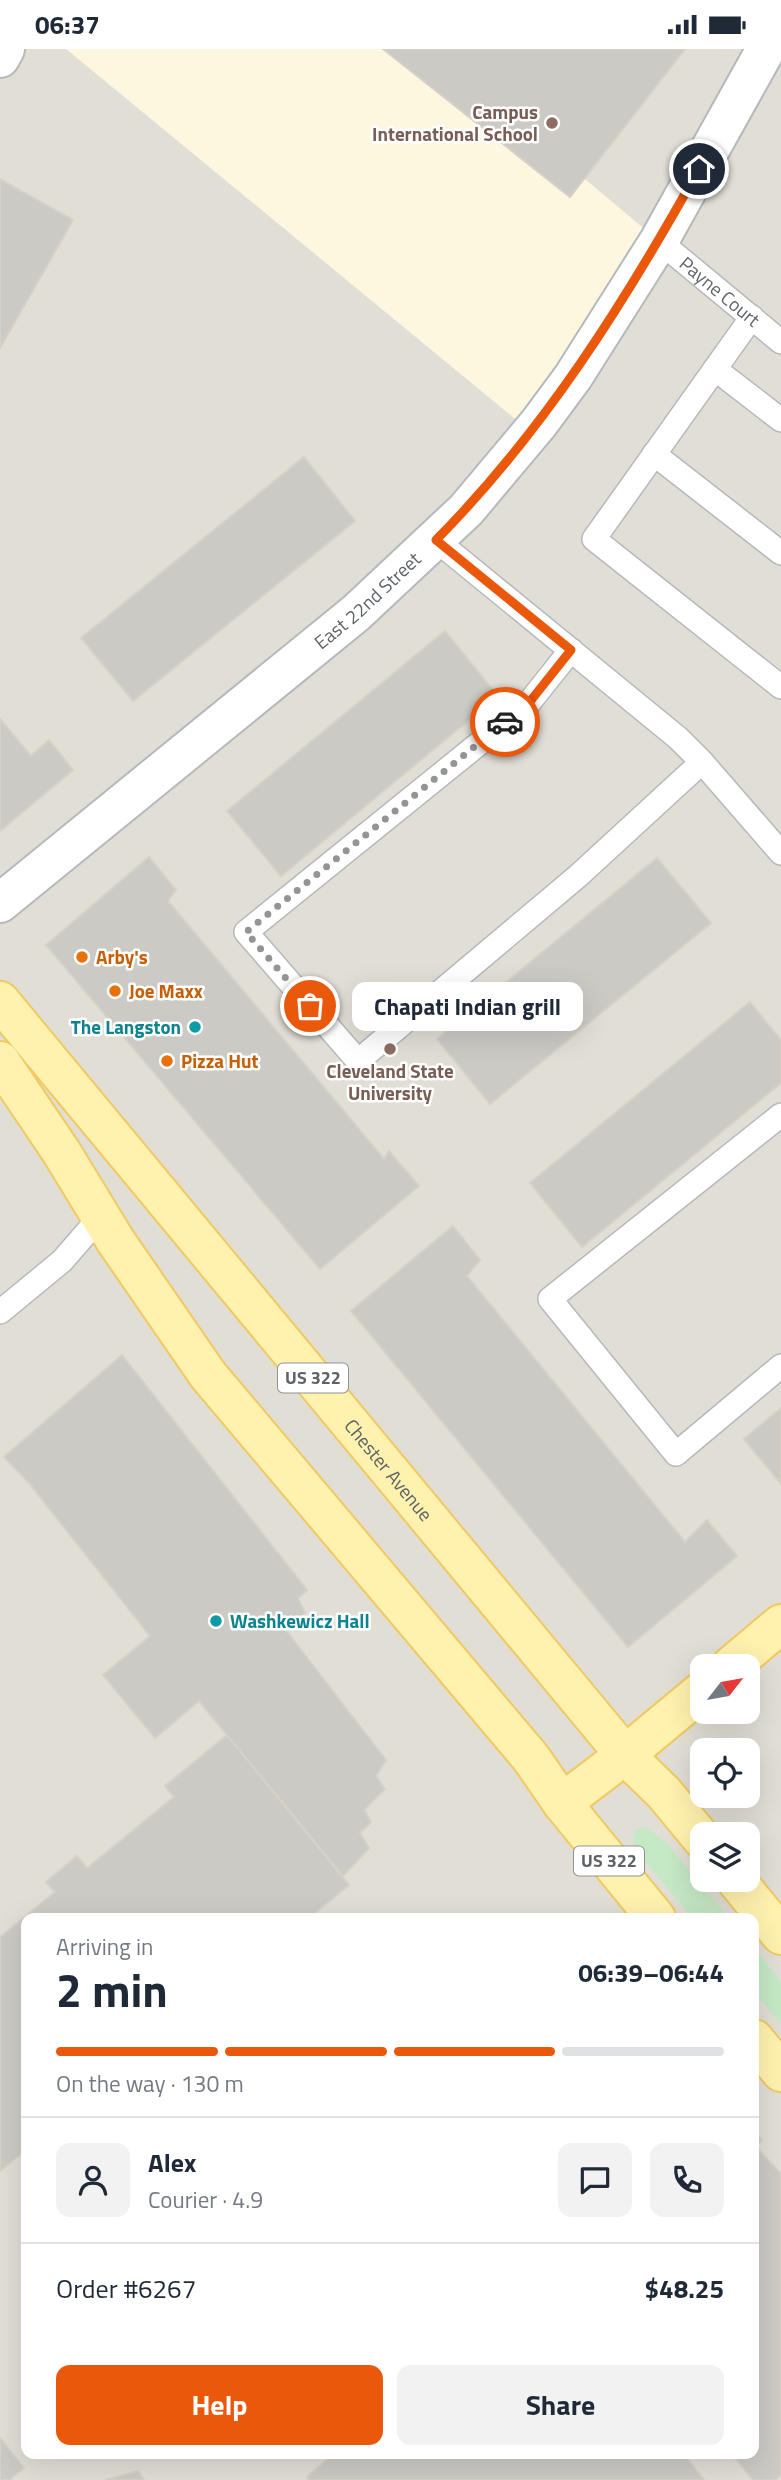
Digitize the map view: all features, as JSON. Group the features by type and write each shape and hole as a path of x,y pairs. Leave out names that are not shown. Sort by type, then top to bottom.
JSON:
{"main road":[{"name":"Chester Avenue","path":"0,1001 625,1755 664,1793 690,1824"},
{"name":"US 322","path":"0,1061 150,1292 208,1375 531,1758 562,1803 652,1913"},
{"path":"746,1654 781,1625"},
{"path":"562,1803 690,1701"},
{"path":"746,1892 781,1935"},
{"path":"759,2045 781,2072"}],"street":[{"path":"0,58 5,49"},
{"name":"East 22nd Street","path":"0,903 345,622 466,510 546,414 573,377 659,241 766,49"}],"lane":[{"name":"Payne Court","path":"659,241 781,342"},
{"path":"752,317 594,539 781,687"},
{"path":"715,369 781,420"},
{"path":"654,454 781,553"},
{"path":"436,540 678,738 781,853"},
{"path":"571,650 528,704 246,932 358,1061 578,876 702,762"},
{"path":"781,1115 550,1299 676,1454 781,1366"},
{"path":"0,1312 62,1261 101,1216"}],"shaded area":[{"name":"Cleveland State University","path":"0,49 66,49 531,432 659,241 421,49 781,49 781,2480 0,2480"},
{"path":"66,49 766,49 531,432"}],"green space":[{"path":"645,1827 665,1841 690,1871 690,1892 707,1892 725,1913 688,1913 646,1862 633,1841 635,1831"},
{"path":"759,1955 781,1981 781,2024 759,1998"}],"building":[{"name":"Campus International School","path":"383,49 685,49 570,197"},
{"path":"0,179 73,220 0,348"},
{"path":"0,179 73,220 0,348"},
{"path":"304,457 355,521 133,701 81,638"},
{"path":"304,457 355,521 133,701 81,638"},
{"path":"445,631 498,696 281,876 227,811"},
{"path":"445,631 498,696 281,876 227,811"},
{"path":"0,719 31,756 49,740 73,770 0,831"},
{"path":"0,719 31,756 49,740 73,770 0,831"},
{"name":"The Langston","path":"149,857 176,890 168,901 384,1159 389,1151 419,1186 320,1269 46,945"},
{"name":"The Langston","path":"149,857 176,890 168,901 384,1159 389,1151 419,1186 320,1269 46,945"},
{"path":"657,858 711,923 490,1104 437,1039"},
{"path":"657,858 711,923 490,1104 437,1039"},
{"path":"750,1002 781,1040 781,1083 582,1247 530,1183"},
{"path":"750,1002 781,1040 781,1083 582,1247 530,1183"},
{"path":"453,1226 480,1260 467,1276 685,1542 707,1520 737,1556 628,1647 351,1311"},
{"path":"453,1226 480,1260 467,1276 685,1542 707,1520 737,1556 628,1647 351,1311"},
{"name":"Washkewicz Hall","path":"122,1355 307,1590 298,1598 305,1613 285,1629 386,1760 376,1776 385,1789 364,1810 371,1822 360,1833 369,1848 343,1876 199,1701 155,1738 103,1675 150,1636 29,1483 4,1457"},
{"path":"781,1408 781,1484 744,1439"},
{"path":"781,1408 781,1484 744,1439"},
{"path":"227,1735 349,1885 315,1913 29,1913 55,1892 46,1882 77,1856 87,1868 174,1797 165,1786"},
{"path":"21,1920 21,2154 0,2171 0,1937"},
{"path":"759,2150 781,2174 781,2475 775,2480 753,2480 736,2459 759,2459"},
{"path":"0,2438 24,2468 9,2480 0,2480"},
{"path":"328,2459 688,2459 704,2480 309,2480 307,2477"},
{"path":"138,2471 144,2480 106,2480"}],"way so far":[{"path":"310,1006 246,932 505,722"}],"place":[{"name":"Campus International School","path":"552,123"},
{"name":"Arby's","path":"82,957"},
{"name":"Joe Maxx","path":"115,991"},
{"name":"Chapati Indian grill","path":"310,1006"},
{"name":"The Langston","path":"195,1027"},
{"name":"Cleveland State University","path":"390,1049"},
{"name":"Pizza Hut","path":"167,1061"},
{"name":"Washkewicz Hall","path":"216,1621"}],"route":[{"path":"505,722 528,704 571,650 436,540 466,510 539,423 573,377 659,241 699,169"}]}
